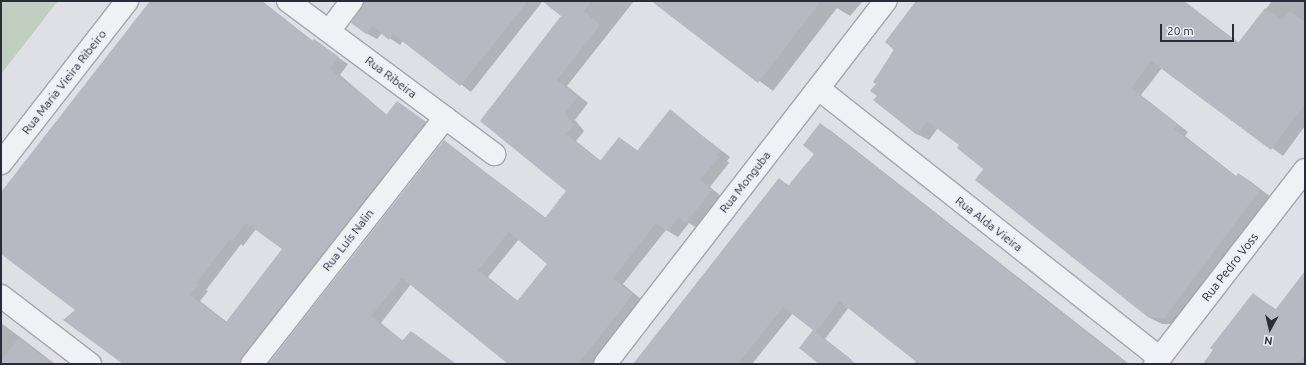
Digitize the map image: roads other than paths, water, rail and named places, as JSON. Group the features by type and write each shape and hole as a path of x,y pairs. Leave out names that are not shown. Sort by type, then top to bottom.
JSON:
{"street":[{"name":"Rua Maria Vieira Ribeiro","path":"1,163 127,1"},
{"name":"Rua Ribeira","path":"288,1 494,154"},
{"path":"329,30 352,1"},
{"name":"Rua Monguba","path":"605,364 886,1"},
{"name":"Rua Alda Vieira","path":"819,89 1158,361"},
{"name":"Rua Luís Nalin","path":"252,364 445,118"},
{"name":"Rua Pedro Voss","path":"1158,361 1305,170"},
{"path":"1,296 90,364"}]}
